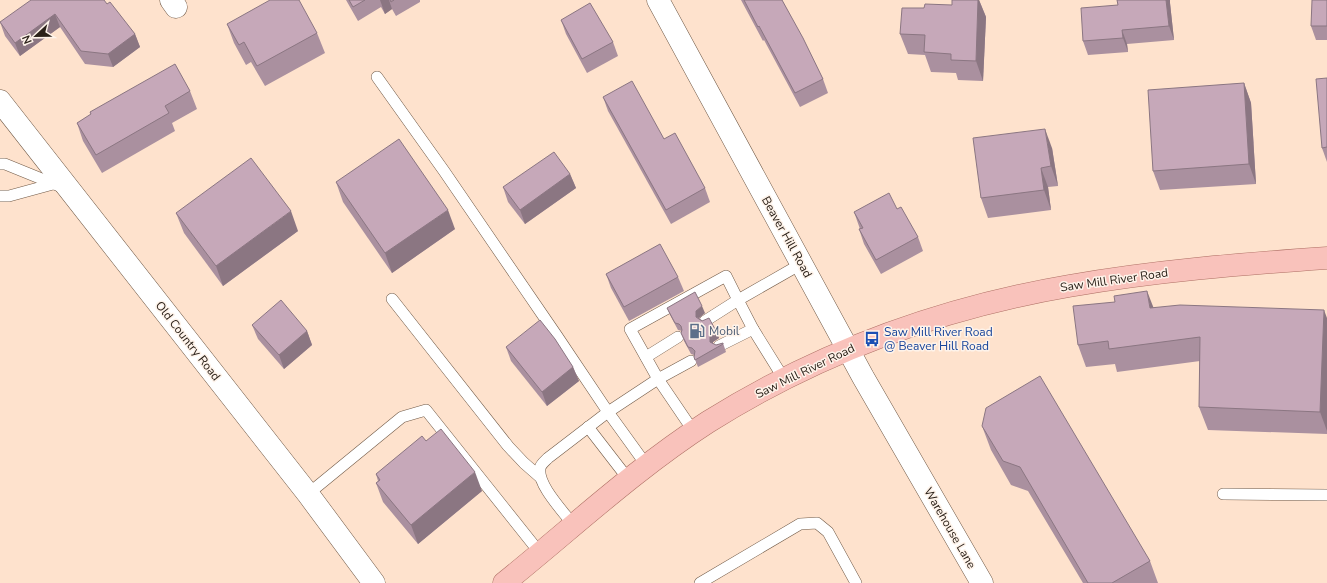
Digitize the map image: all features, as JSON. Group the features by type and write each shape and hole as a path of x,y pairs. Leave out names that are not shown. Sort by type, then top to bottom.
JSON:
{"main road":[{"name":"Saw Mill River Road","path":"504,583 629,480 694,432 737,405 784,379 848,348 972,308 1061,288 1116,278 1327,258"}],"street":[{"name":"Beaver Hill Road","path":"658,0 863,377 918,473"},
{"name":"Old Country Road","path":"0,101 61,187 308,494 374,583"},
{"name":"Warehouse Lane","path":"918,473 982,583"}],"lane":[{"path":"377,76 458,191 608,412 647,466"},
{"path":"0,164 5,164 61,187"},
{"path":"0,196 9,196 61,187"},
{"path":"705,321 738,300 801,264"},
{"path":"694,432 658,378 630,329 726,276 753,328 784,379"},
{"path":"392,299 508,446 540,477 545,488 574,526"},
{"path":"719,346 753,328"},
{"path":"646,357 678,337"},
{"path":"540,477 540,466 588,427 658,378 691,361"},
{"path":"308,494 402,417 426,410 540,554"},
{"path":"588,427 629,480"},
{"path":"1223,494 1327,495"},
{"path":"700,583 800,524 817,523 828,532 856,583"}],"building":[{"path":"31,0 104,0 107,4 110,2 135,34 108,54 81,51 55,14 15,43 0,22"},
{"path":"270,0 299,0 317,33 257,66 244,42 239,45 227,24"},
{"path":"349,0 365,0 353,7"},
{"path":"744,0 782,0 823,79 795,93"},
{"path":"952,0 978,0 976,61 951,60 951,54 924,52 925,35 900,34 902,8 924,8 925,4 952,5"},
{"path":"1117,0 1166,0 1169,26 1122,30 1123,38 1083,41 1081,8 1118,5"},
{"path":"1312,0 1327,0 1327,26 1311,26"},
{"path":"590,3 613,42 582,59 561,20"},
{"path":"175,64 190,91 165,106 169,113 96,155 77,123 91,114 90,112"},
{"path":"1327,78 1327,147 1322,148 1316,79"},
{"path":"632,81 664,139 675,133 705,188 666,210 603,97"},
{"path":"1244,83 1249,164 1153,171 1148,90"},
{"path":"1045,129 1051,166 1041,168 1044,190 981,198 973,138"},
{"path":"399,139 448,210 385,253 336,182"},
{"path":"554,152 570,174 520,210 503,187"},
{"path":"251,158 291,211 216,266 176,213"},
{"path":"889,193 897,209 901,207 918,237 876,260 859,229 863,228 854,212"},
{"path":"660,244 678,277 624,307 606,274"},
{"path":"1147,291 1150,308 1180,305 1324,310 1320,412 1199,407 1200,337 1109,349 1108,341 1078,345 1073,306 1115,302 1114,296"},
{"name":"Mobil","path":"695,292 702,306 696,311 696,317 702,321 709,318 716,331 710,335 710,342 716,345 723,344 695,360 695,351 688,347 681,333 681,326 675,323 667,308"},
{"path":"281,300 307,331 279,355 252,325"},
{"path":"540,320 555,339 573,367 542,392 506,347"},
{"path":"1040,376 1150,561 1112,583 1088,583 1020,467 1003,461 982,426 986,408"},
{"path":"441,429 475,472 411,525 376,483 380,480 376,474 422,436 426,441"}],"place":[{"name":"Mobil","path":"697,331"},
{"name":"Saw Mill River Road @ Beaver Hill Road","path":"872,339"}]}
